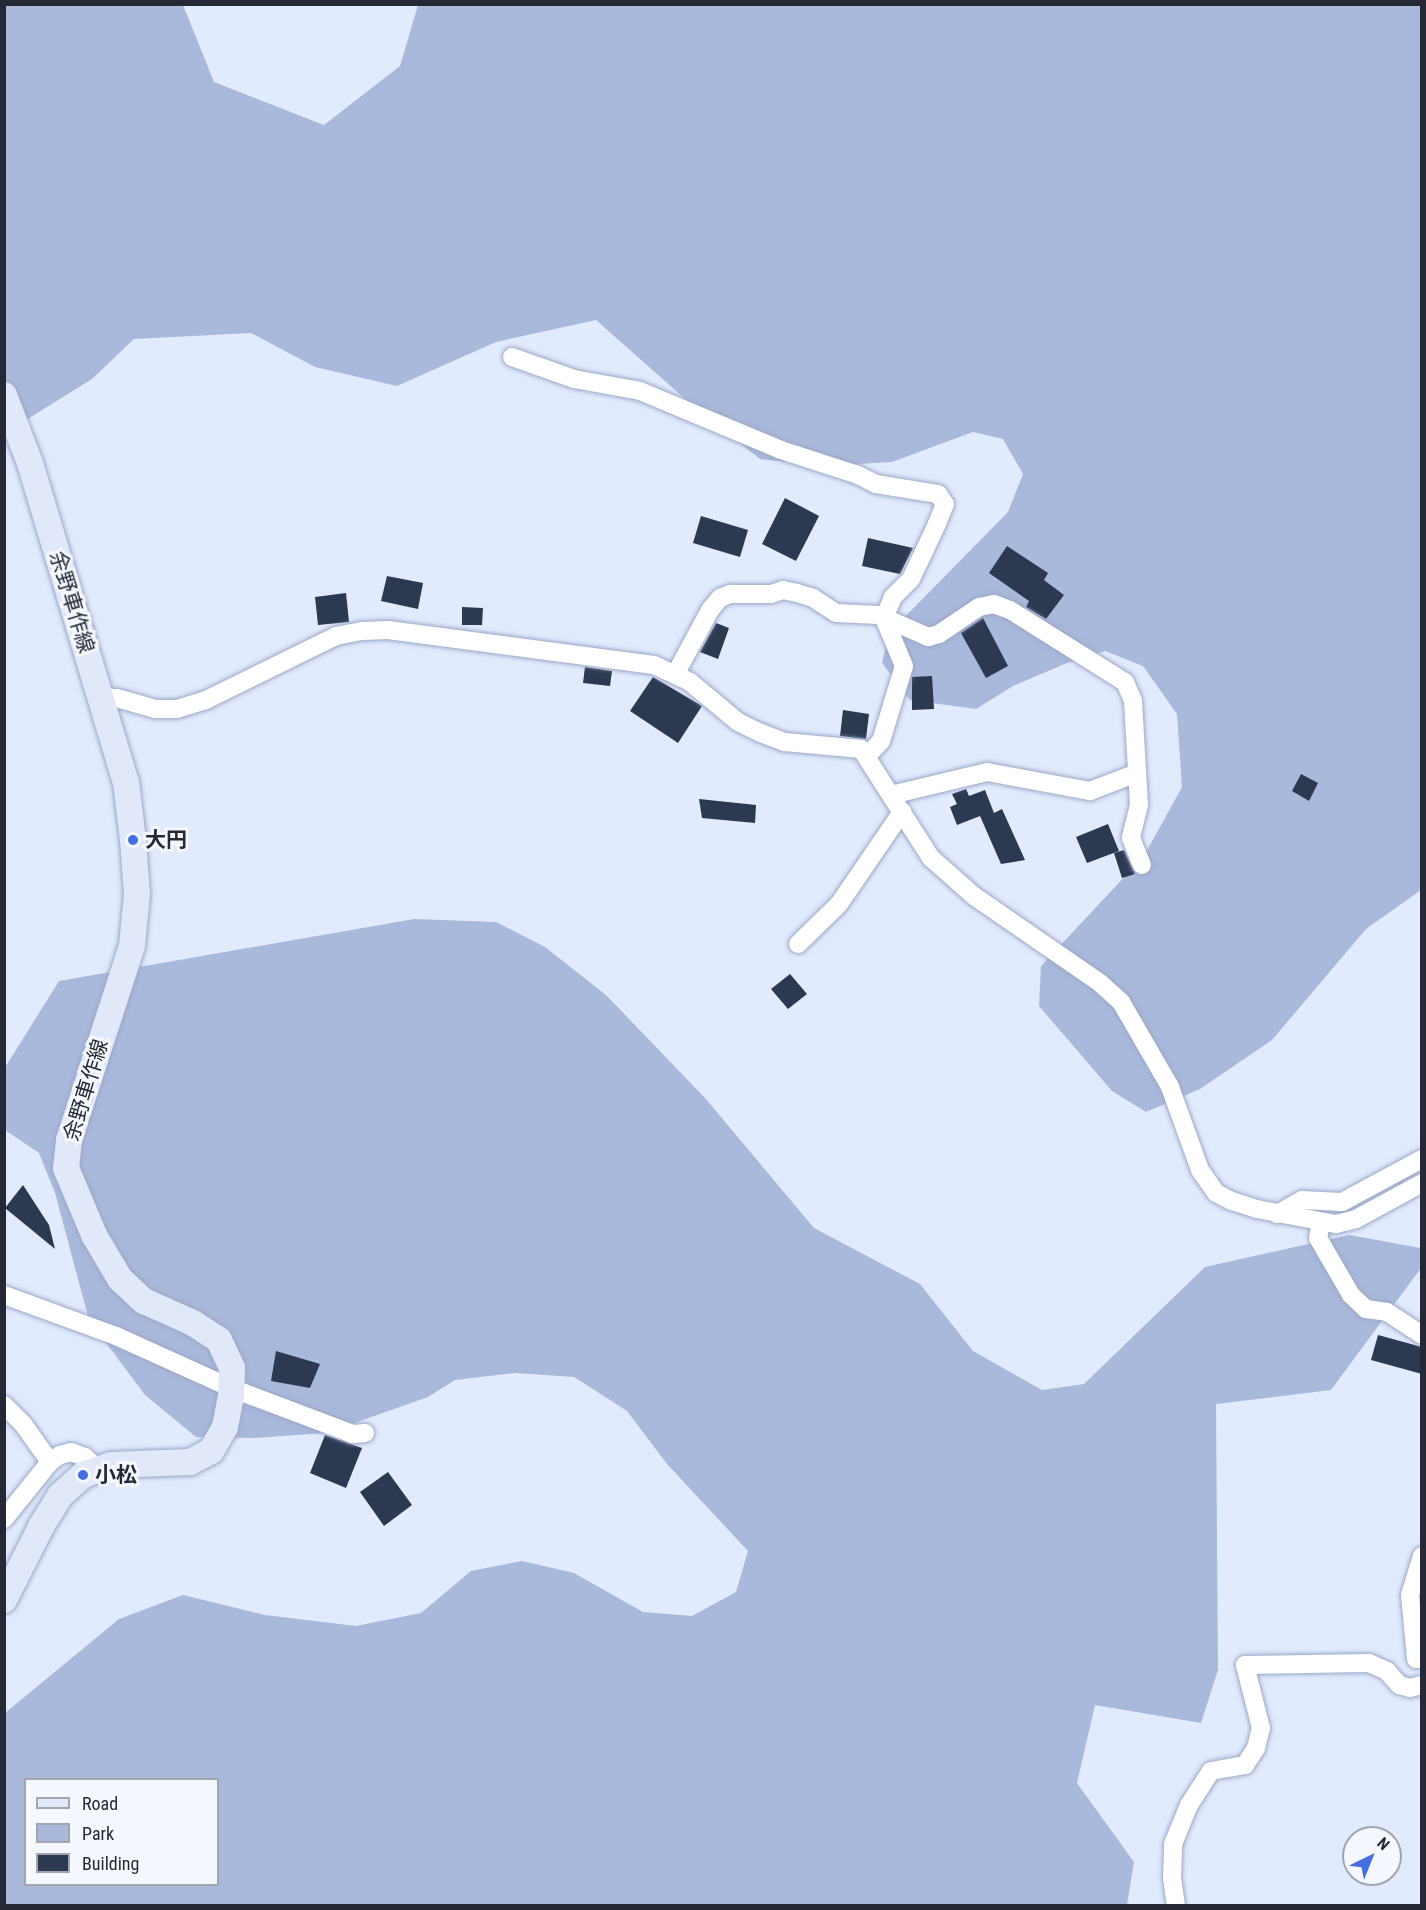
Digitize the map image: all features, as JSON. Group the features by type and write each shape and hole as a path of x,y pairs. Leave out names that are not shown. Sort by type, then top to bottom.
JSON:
{"main road":[{"name":"余野車作線","path":"4,395 30,463 126,782 137,894 132,946 69,1140 66,1168 94,1235 120,1279 144,1301 193,1323 219,1340 232,1368 225,1427 211,1451 190,1462 111,1465 83,1476 60,1496 4,1600"}],"street":[{"path":"512,357 574,379 640,391 781,450 858,475 876,484 938,494 945,504 937,524 911,579 893,597 884,618 904,666 881,741 867,756"},
{"path":"676,673 710,610 720,598 730,594 771,594 783,590 813,598 836,613 878,615 928,637 939,634 979,607 994,604 1011,610 1125,682 1133,701 1139,805 1131,838 1142,865"},
{"path":"101,697 117,698 155,709 177,709 206,700 336,636 371,630 388,630 654,665 676,673 738,722 761,733 785,742 861,749 931,858 974,896 1100,983 1121,1002 1170,1087 1200,1170 1216,1193 1232,1202 1277,1214 1336,1224 1356,1219 1422,1183"},
{"path":"891,795 987,771 1090,791 1137,773"},
{"path":"798,944 839,904 902,812"},
{"path":"1277,1214 1302,1200 1342,1202 1422,1159"},
{"path":"1321,1223 1318,1238 1351,1295 1366,1309 1387,1312 1422,1335"},
{"path":"4,1295 116,1336 231,1388 353,1434 365,1433"},
{"path":"4,1405 23,1424 50,1462"},
{"path":"4,1519 50,1462 60,1455 71,1452 85,1457 99,1470"},
{"path":"1422,1556 1410,1595 1416,1659 1422,1659"},
{"path":"1176,1905 1172,1878 1173,1844 1189,1804 1211,1771 1245,1765 1257,1748 1261,1728 1245,1665 1370,1663 1387,1671 1399,1685 1410,1688 1422,1685"}],"green space":[{"path":"5,5 183,5 214,82 324,125 400,66 418,5 1421,5 1421,890 1366,929 1272,1040 1200,1089 1146,1112 1112,1091 1039,1006 1041,966 1144,856 1182,787 1177,714 1143,666 1105,651 1067,663 1013,686 976,709 910,700 882,663 889,633 1008,512 1023,474 1003,439 973,432 892,462 825,466 760,459 692,405 596,320 496,342 397,386 315,367 251,333 134,339 92,379 5,433"},
{"path":"414,919 496,922 545,947 606,995 705,1098 814,1228 920,1284 973,1351 1042,1390 1084,1384 1205,1267 1349,1235 1421,1248 1421,1268 1331,1390 1216,1404 1218,1670 1201,1723 1095,1705 1077,1783 1134,1862 1127,1905 5,1905 5,1713 119,1619 183,1595 265,1615 356,1626 421,1613 471,1571 522,1561 574,1573 643,1612 692,1616 736,1592 748,1551 667,1464 627,1411 574,1377 515,1373 455,1380 428,1397 326,1433 253,1438 196,1437 145,1395 89,1320 55,1193 39,1153 5,1130 4,1069 59,981"}],"building":[{"path":"785,498 819,516 796,561 762,544"},
{"path":"701,516 748,530 740,557 693,543"},
{"path":"868,538 913,548 900,574 862,566"},
{"path":"1007,546 1048,573 1044,580 1064,595 1046,619 1026,607 1029,601 989,573"},
{"path":"387,576 423,583 418,609 381,601"},
{"path":"346,593 349,622 318,625 315,597"},
{"path":"462,607 483,608 482,625 462,625"},
{"path":"983,618 1008,666 986,678 961,633"},
{"path":"716,623 729,628 718,659 700,652"},
{"path":"585,667 612,671 610,686 583,683"},
{"path":"932,676 934,709 912,710 912,677"},
{"path":"653,677 702,706 678,743 630,711"},
{"path":"843,710 869,714 866,739 840,736"},
{"path":"1301,774 1318,783 1309,801 1292,791"},
{"path":"966,789 969,796 985,790 994,813 1002,809 1025,860 1001,864 980,816 957,825 950,807 957,804 952,794"},
{"path":"699,799 756,805 755,823 702,818"},
{"path":"1108,824 1119,851 1087,863 1076,837"},
{"path":"1124,850 1135,874 1122,878 1114,853"},
{"path":"790,974 807,994 788,1009 771,989"},
{"path":"23,1185 49,1225 55,1249 5,1208"},
{"path":"1378,1335 1422,1347 1422,1374 1371,1360"},
{"path":"276,1351 320,1364 310,1388 271,1381"},
{"path":"325,1435 362,1448 346,1488 310,1473"},
{"path":"388,1472 412,1505 384,1526 360,1492"}],"place":[{"name":"大円","path":"133,840"},
{"name":"小松","path":"83,1475"}]}
